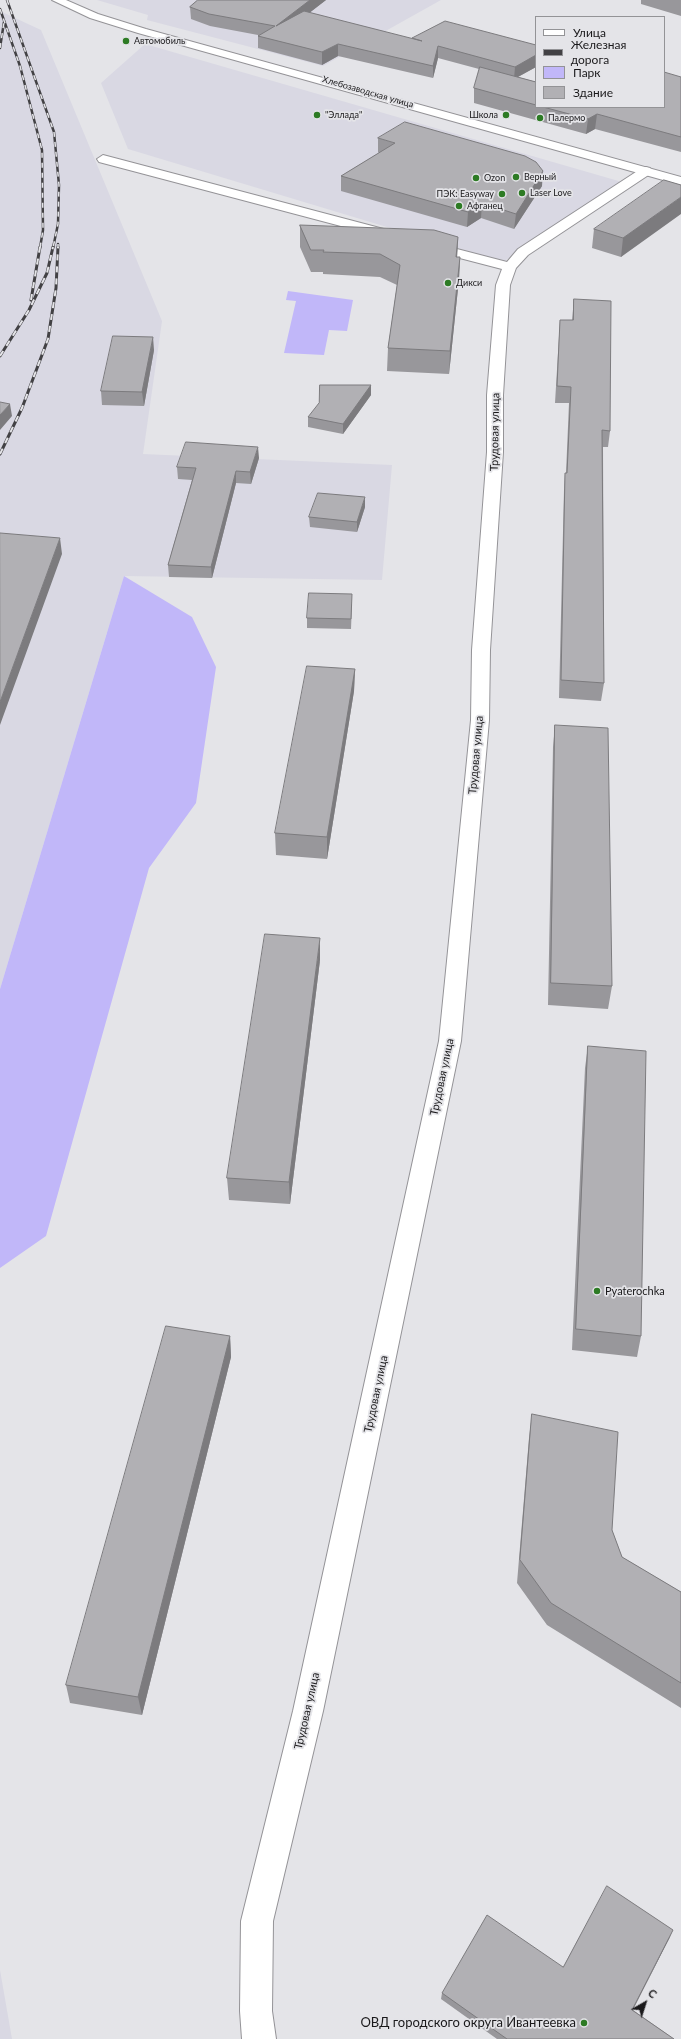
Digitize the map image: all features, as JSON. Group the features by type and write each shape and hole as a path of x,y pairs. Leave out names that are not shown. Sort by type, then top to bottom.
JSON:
{"street":[{"name":"Хлебозаводская улица","path":"56,0 94,16 142,31 681,181"},
{"path":"103,159 403,238"},
{"name":"Трудовая улица","path":"258,2039 256,2011 257,1921 311,1696 450,1041 480,720 481,650 495,452 495,395 503,285 510,267 516,258 538,240 646,171"},
{"path":"418,242 510,267"}],"shaded area":[{"path":"97,0 441,0 323,66 147,20 148,15"},
{"path":"0,11 41,30 162,321 143,454 392,465 382,580 124,576 0,989"},
{"path":"145,44 622,182 503,262 128,149 101,83"},
{"path":"0,1970 12,2039 0,2039"}],"green space":[{"path":"288,291 353,300 347,331 329,330 324,355 284,353 296,301 286,300"},
{"path":"124,576 192,617 216,667 196,803 149,868 46,1236 0,1268 0,989"}],"building":[{"path":"198,0 310,0 276,26 304,11 422,41 412,38 445,21 535,45 535,56 515,67 438,46 433,66 338,44 322,52 258,36 275,26 209,14 190,7"},
{"path":"480,67 535,82 535,105 474,88"},
{"path":"665,72 681,77 681,137 597,114 588,119 547,108 665,108"},
{"path":"405,122 525,156 536,162 543,171 516,214 482,203 468,212 341,176 395,143 378,138"},
{"path":"664,180 681,185 681,197 623,238 594,229"},
{"path":"300,225 434,230 458,237 456,257 460,257 450,351 388,348 400,265 380,254 323,252 324,250 311,250"},
{"path":"574,299 611,301 610,431 602,430 604,683 561,680 565,473 567,473 571,387 557,386 560,320 573,320"},
{"path":"113,336 153,337 142,392 101,391"},
{"path":"320,385 371,385 343,424 308,417 319,403"},
{"path":"0,402 10,404 0,415"},
{"path":"186,442 258,447 250,472 236,471 211,567 168,565 196,468 177,467"},
{"path":"318,493 365,497 357,522 309,517"},
{"path":"0,533 60,538 0,702"},
{"path":"309,593 352,594 351,619 307,618"},
{"path":"307,666 355,669 327,837 275,833"},
{"path":"555,725 608,728 612,986 551,983"},
{"path":"265,934 320,938 289,1182 227,1178"},
{"path":"588,1046 646,1051 641,1336 576,1329"},
{"path":"166,1326 230,1336 138,1697 66,1685"},
{"path":"532,1414 618,1432 612,1530 622,1557 681,1592 681,1683 551,1603 520,1560"},
{"path":"607,1886 673,1930 632,2010 674,2039 507,2039 442,1993 487,1915 563,1967"}],"railway":[{"path":"7,0 54,132 59,185 58,224 53,248"},
{"path":"0,9 20,66 42,150 43,230 40,248"},
{"path":"0,48 4,22"},
{"path":"31,300 40,247"},
{"path":"0,356 29,310 47,273 53,247"},
{"path":"0,454 22,408 48,339 56,288 58,247"}],"place":[{"name":"Автомобиль","path":"126,41"},
{"name":"\"Эллада\"","path":"317,115"},
{"name":"Школа","path":"506,115"},
{"name":"Палермо","path":"540,118"},
{"name":"Верный","path":"516,177"},
{"name":"Ozon","path":"476,178"},
{"name":"Laser Love","path":"522,193"},
{"name":"ПЭК: Easyway","path":"502,194"},
{"name":"Афганец","path":"459,206"},
{"name":"Дикси","path":"448,283"},
{"name":"Pyaterochka","path":"597,1291"},
{"name":"ОВД городского округа Ивантеевка","path":"584,2023"}]}
